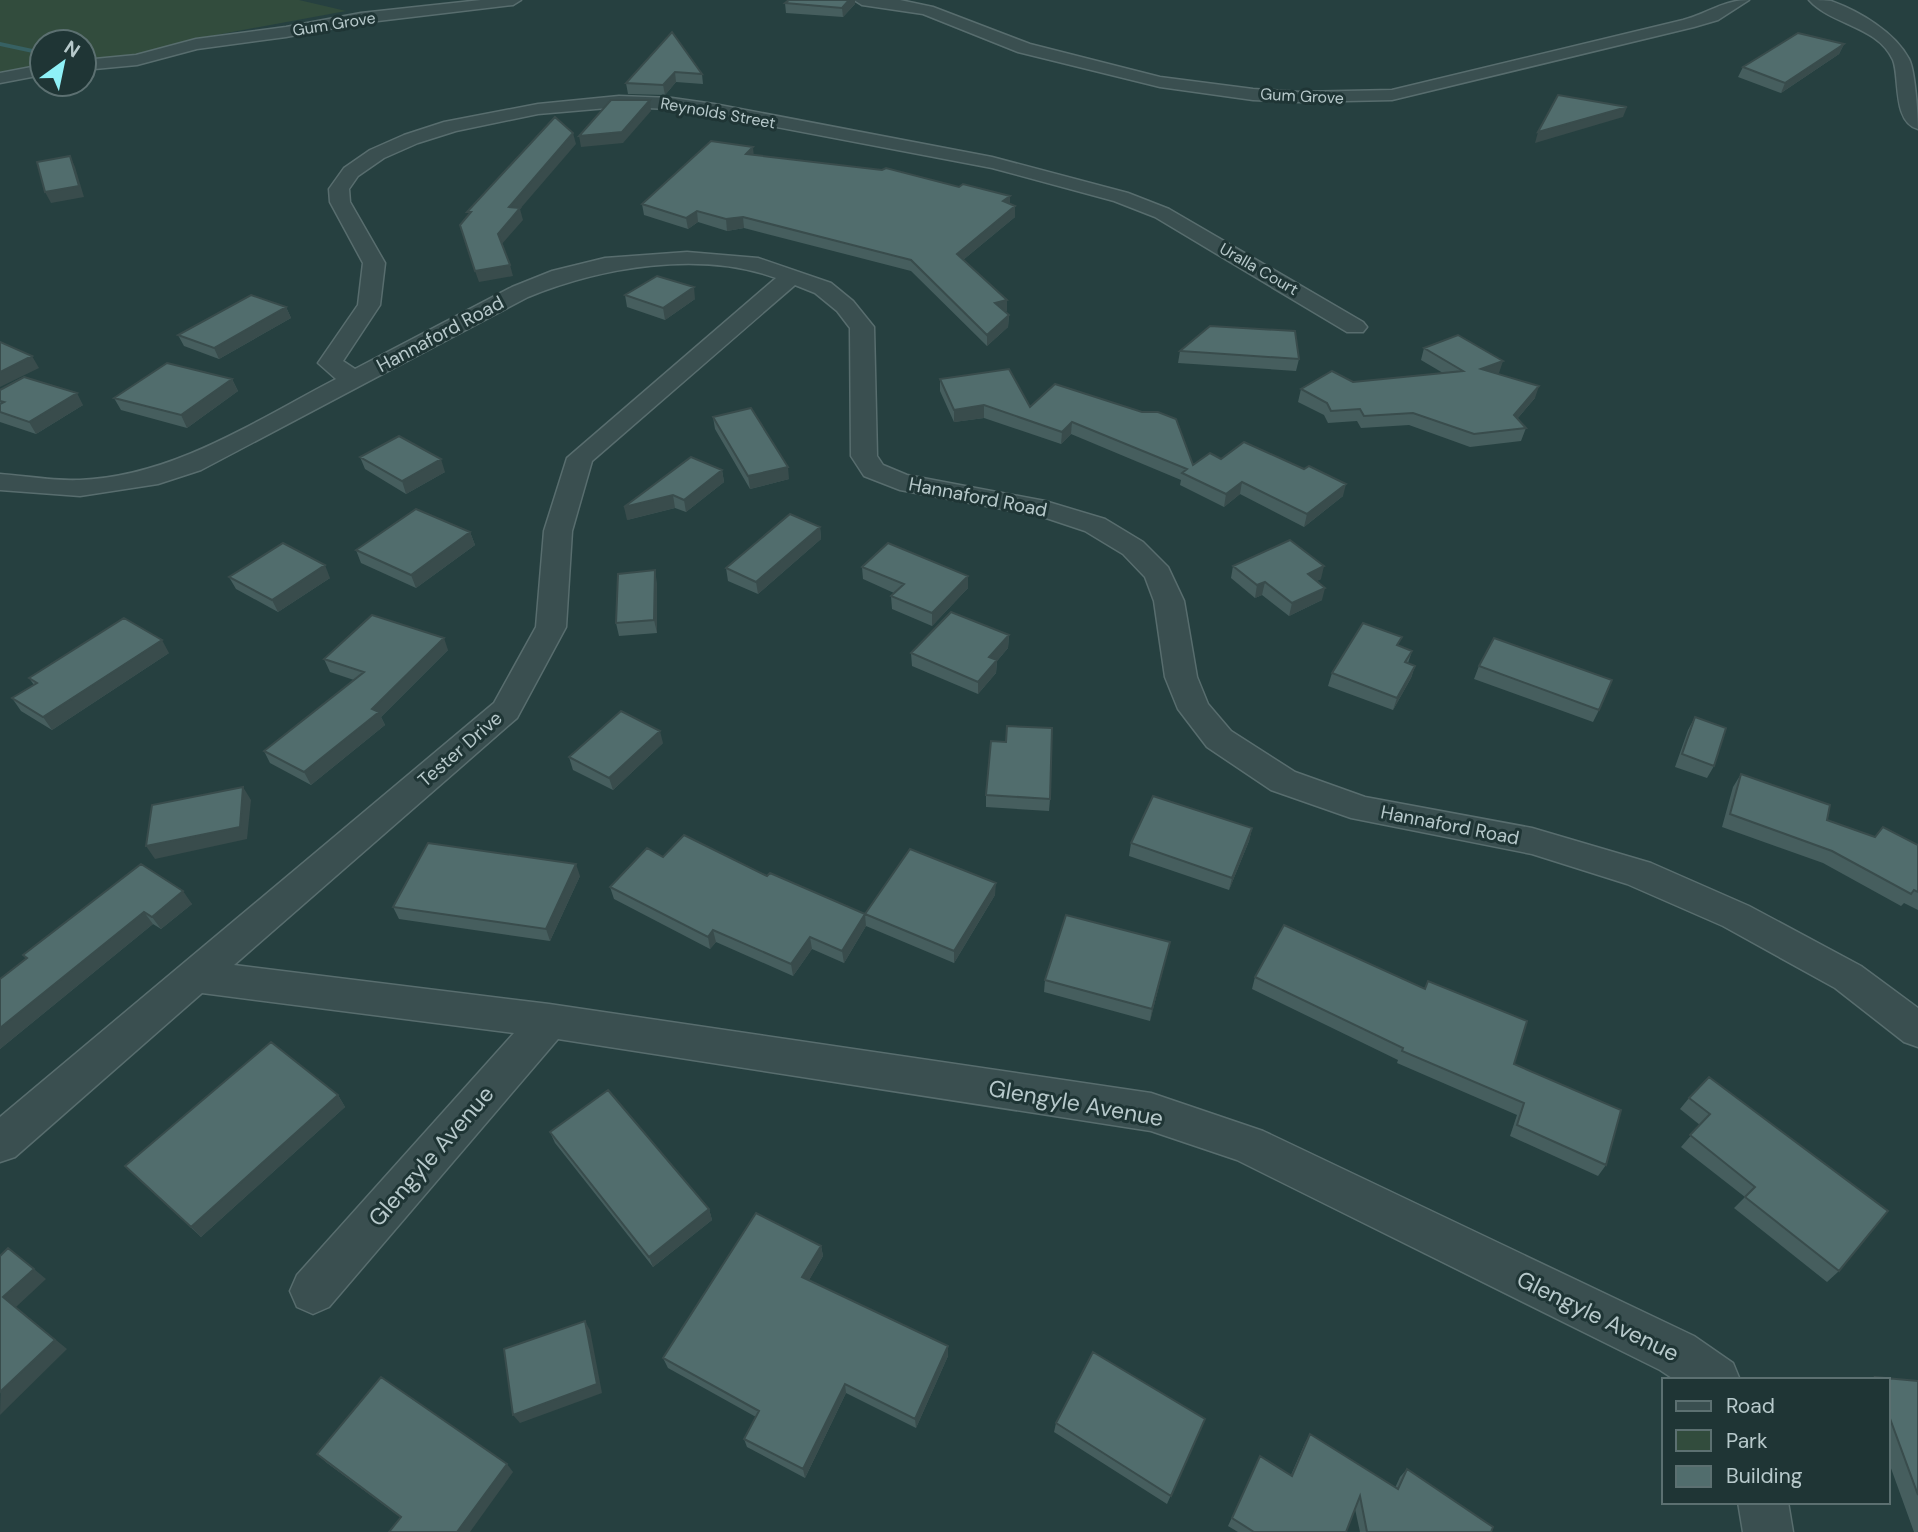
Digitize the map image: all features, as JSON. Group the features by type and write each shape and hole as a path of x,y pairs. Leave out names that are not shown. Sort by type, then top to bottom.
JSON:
{"street":[{"name":"Gum Grove","path":"98,64 137,60 196,44 286,32 360,18 446,10 513,0"},
{"name":"Gum Grove","path":"862,0 916,6 963,22 1021,47 1118,74 1214,91 1351,98 1392,94 1688,24 1712,17 1741,0"},
{"path":"1817,0 1870,28 1891,46 1902,61 1905,95 1918,123"},
{"path":"0,78 28,73"},
{"name":"Reynolds Street","path":"353,379 330,363 369,306 374,263 340,202 339,188 351,172 375,156 401,144 435,131 517,112 609,103 650,102 692,106 1018,168 1135,201 1162,213"},
{"name":"Uralla Court","path":"1162,213 1292,287 1355,327"},
{"name":"Hannaford Road","path":"0,482 80,488 158,476 192,464 520,292 560,276 646,259 722,259 758,264 823,288 845,306 862,327 864,456 873,470 900,482 1045,509 1095,525 1133,548 1158,573 1169,601 1181,677 1195,709 1219,739 1283,781 1363,809 1532,841 1638,873 1736,916 1848,977 1918,1030"},
{"name":"Tester Drive","path":"0,1143 506,710 551,626 558,531 580,458 793,276"},
{"name":"Glengyle Avenue","path":"195,976 549,1021 1151,1112 1248,1145 1677,1353 1713,1378"},
{"name":"Glengyle Avenue","path":"313,1291 549,1021"},
{"path":"1762,1504 1768,1532"}],"green space":[{"path":"0,0 299,0 346,11 216,35 138,55 98,59 98,28 28,28 28,68 0,73"}],"building":[{"path":"789,0 849,0 842,8 785,3"},
{"path":"672,32 702,74 675,72 663,85 626,83"},
{"path":"1798,33 1844,44 1785,83 1743,67"},
{"path":"1558,95 1627,107 1538,132"},
{"path":"611,100 650,100 622,132 579,136"},
{"path":"555,117 573,133 509,207 520,208 498,234 510,265 475,271 460,225 471,212 467,212"},
{"path":"711,141 753,147 746,154 882,170 886,168 959,187 963,184 1010,196 1003,201 1015,206 957,254 1007,300 995,303 1009,315 987,335 911,260 743,217 726,219 697,211 686,218 642,204"},
{"path":"70,156 79,186 45,192 37,162"},
{"path":"657,276 694,287 663,308 625,295"},
{"path":"251,295 286,307 214,348 178,335"},
{"path":"1210,326 1295,331 1299,359 1180,351"},
{"path":"1458,335 1503,361 1481,369 1539,386 1514,415 1526,428 1474,434 1413,413 1364,416 1360,409 1331,411 1327,403 1301,389 1332,371 1353,382 1463,371 1424,348"},
{"path":"0,342 32,356 0,372"},
{"path":"167,363 232,379 181,415 114,398"},
{"path":"1009,369 1030,407 1055,384 1142,412 1158,412 1176,419 1193,465 1210,453 1221,459 1244,442 1304,469 1309,466 1346,484 1307,514 1242,482 1226,494 1182,473 1187,469 1072,422 1062,432 984,405 954,410 940,379"},
{"path":"24,377 77,393 29,422 0,412 0,404 4,402 0,401 0,390"},
{"path":"751,408 788,467 748,476 713,417"},
{"path":"399,436 441,459 402,481 360,457"},
{"path":"691,457 722,470 684,500 673,495 624,507"},
{"path":"416,509 470,532 411,575 356,550"},
{"path":"790,514 820,527 756,582 726,568"},
{"path":"1290,540 1324,566 1308,574 1325,588 1292,603 1265,582 1257,585 1233,566"},
{"path":"283,543 325,565 272,600 229,577"},
{"path":"888,543 968,576 932,613 891,596 904,584 862,567"},
{"path":"655,570 654,620 616,623 618,574"},
{"path":"951,612 1009,635 989,657 997,660 978,682 911,653"},
{"path":"372,615 444,638 372,709 379,712 304,772 264,751 364,672 324,659"},
{"path":"124,618 162,640 43,717 12,698 37,683 29,678"},
{"path":"1363,623 1402,637 1397,645 1412,651 1405,662 1415,666 1397,698 1332,673"},
{"path":"1494,638 1612,680 1599,710 1479,666"},
{"path":"621,711 660,731 609,778 569,757"},
{"path":"1695,717 1726,728 1714,766 1682,754"},
{"path":"1007,726 1052,728 1050,799 986,795 991,741 1006,742"},
{"path":"1741,774 1830,805 1827,820 1875,837 1883,827 1918,845 1918,892 1914,890 1911,894 1832,851 1730,814"},
{"path":"243,787 240,827 146,846 152,805"},
{"path":"1153,796 1252,828 1232,878 1131,843"},
{"path":"684,835 767,876 770,873 865,914 842,951 810,937 791,964 713,930 708,937 610,887 647,848 663,857"},
{"path":"428,843 576,864 546,929 393,907"},
{"path":"910,849 996,883 954,951 865,914"},
{"path":"141,864 183,891 152,917 144,912 0,1028 0,979 27,958 23,955"},
{"path":"1066,915 1170,942 1152,1009 1045,980"},
{"path":"1284,925 1425,989 1428,981 1527,1021 1514,1064 1621,1110 1606,1165 1517,1125 1524,1103 1402,1051 1403,1048 1255,977"},
{"path":"271,1042 338,1095 191,1227 125,1166"},
{"path":"1709,1077 1888,1211 1839,1271 1745,1197 1755,1187 1690,1135 1710,1114 1689,1098"},
{"path":"608,1090 709,1209 649,1257 550,1132"},
{"path":"756,1213 821,1246 802,1277 948,1346 915,1419 845,1384 803,1469 744,1439 759,1411 663,1358"},
{"path":"8,1248 34,1269 3,1297 55,1340 0,1392 0,1256"},
{"path":"585,1321 597,1384 513,1415 504,1349"},
{"path":"1093,1352 1205,1419 1171,1496 1056,1423"},
{"path":"381,1377 507,1464 457,1532 389,1532 401,1517 317,1454"},
{"path":"1890,1378 1918,1381 1918,1495 1890,1418"},
{"path":"1310,1434 1398,1489 1407,1469 1493,1527 1491,1532 1367,1532 1360,1496 1346,1532 1254,1532 1232,1518 1260,1456 1292,1476"}],"waterway":[{"path":"0,44 28,50"}]}
